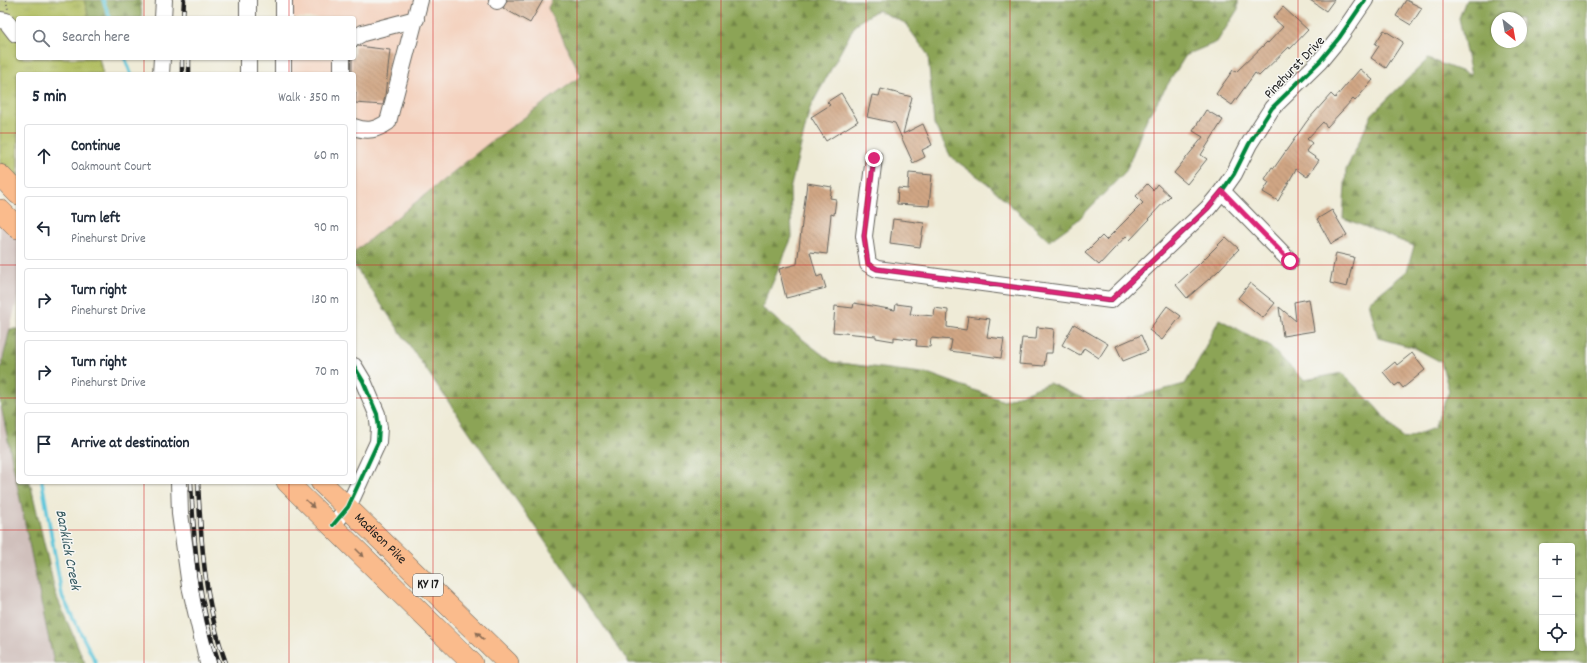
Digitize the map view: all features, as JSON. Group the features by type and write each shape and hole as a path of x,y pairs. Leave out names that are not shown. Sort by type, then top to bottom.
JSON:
{"main road":[{"path":"0,175 16,192"},
{"path":"0,210 16,226"},
{"name":"Madison Pike","path":"289,484 333,525 472,663"},
{"name":"Madison Pike","path":"323,484 508,663"}],"street":[{"path":"163,16 164,0"},
{"path":"248,0 248,16"},
{"path":"284,0 284,16"},
{"path":"356,128 364,131 379,128 388,122 420,0"},
{"name":"Pinehurst Drive","path":"874,158 864,236 868,264 877,269 1111,300 1208,208 1222,191 1272,108 1320,61 1339,38 1365,0"},
{"path":"356,37 363,33 416,19"},
{"path":"0,20 6,21 16,34"},
{"path":"161,72 162,60"},
{"path":"248,60 248,72"},
{"path":"283,60 283,72"},
{"path":"342,60 342,72"},
{"path":"1222,191 1290,261"},
{"path":"333,525 348,507 378,442 379,428 377,414 372,400 356,370"},
{"path":"179,484 180,514 190,586 208,663"}],"shaded area":[{"path":"284,0 552,0 548,8 581,76 488,144 356,250 356,72 283,72 283,60 356,60 356,16 284,16"},
{"path":"0,210 16,226 16,304 0,371"},
{"path":"0,401 54,663 0,663"}],"green space":[{"path":"0,0 84,0 88,16 16,16 16,60 100,60 102,72 16,72 16,192 0,175"},
{"path":"84,0 140,0 142,16 88,16"},
{"path":"552,0 1238,0 1238,9 1217,42 1186,55 1147,118 1126,171 1078,220 1049,241 988,184 951,157 934,124 928,55 905,23 877,10 855,25 810,108 790,190 792,237 762,308 832,362 930,374 1004,401 1049,383 1086,399 1119,401 1185,384 1219,319 1269,346 1304,380 1342,373 1372,403 1404,439 1434,428 1449,391 1441,362 1415,348 1378,338 1369,302 1407,271 1414,246 1343,218 1346,170 1372,114 1428,59 1471,75 1459,18 1466,0 1587,0 1587,663 629,663 356,268 356,250 488,144 581,76 548,8"},
{"path":"10,329 16,329 16,479 0,401 0,371"},
{"path":"17,484 30,484 56,595 85,663 54,663"}],"building":[{"path":"507,0 543,0 530,23 503,8"},
{"path":"1310,0 1334,0 1326,11"},
{"path":"1406,0 1422,8 1411,25 1396,16"},
{"path":"1283,7 1308,30 1290,49 1289,47 1259,76 1255,73 1232,105 1216,94 1233,70 1236,72 1283,27 1273,18"},
{"path":"1384,30 1403,42 1386,68 1371,58 1379,46 1375,44"},
{"path":"356,46 390,50 383,105 356,103 356,72 352,72 352,60 356,60"},
{"path":"1360,69 1373,80 1355,101 1353,99 1327,127 1323,122 1307,139 1312,143 1306,151 1319,160 1307,177 1296,169 1278,201 1263,192 1269,182 1265,179 1272,167 1274,168 1307,121 1331,94 1335,98"},
{"path":"881,89 912,97 903,134 923,124 932,145 922,150 925,157 913,163 895,123 867,117 872,95 879,96"},
{"path":"841,93 858,121 826,141 811,117 830,105 827,102"},
{"path":"1206,110 1223,120 1201,155 1207,159 1187,184 1174,173 1203,137 1193,131"},
{"path":"909,173 932,175 929,206 897,204 898,188 908,189"},
{"path":"807,183 832,187 830,198 836,199 834,215 831,214 827,254 810,252 817,277 822,275 826,288 786,298 779,269 797,264"},
{"path":"1147,184 1153,190 1157,184 1170,196 1130,240 1126,236 1099,265 1085,253 1102,236 1106,240 1143,203 1136,196"},
{"path":"1332,210 1347,235 1331,244 1317,219"},
{"path":"893,219 924,223 920,247 890,243"},
{"path":"1226,237 1239,249 1217,272 1187,298 1176,285"},
{"path":"1336,253 1354,257 1347,287 1330,283"},
{"path":"1250,283 1275,303 1263,318 1238,298"},
{"path":"1309,299 1314,331 1283,336 1279,307 1296,321 1294,302"},
{"path":"854,303 895,310 896,304 912,306 910,314 934,316 935,308 948,310 947,327 966,330 968,316 990,319 987,337 1004,339 1001,358 950,351 952,340 931,338 930,347 916,346 917,340 894,337 894,341 876,338 876,336 833,332 835,306 853,308"},
{"path":"1167,306 1181,316 1162,340 1149,330"},
{"path":"1074,324 1108,344 1099,358 1084,348 1080,355 1062,345"},
{"path":"1037,327 1054,329 1052,353 1046,353 1044,366 1019,364 1022,338 1036,339"},
{"path":"1141,335 1148,351 1123,361 1116,346"},
{"path":"1412,353 1425,370 1403,388 1399,383 1395,386 1383,372 1395,362 1397,365"}],"waterway":[{"name":"Banklick Creek","path":"103,0 109,16"},
{"name":"Banklick Creek","path":"126,60 130,72"},
{"name":"Banklick Creek","path":"42,484 62,596 96,663"}],"railway":[{"path":"183,16 184,0"},
{"path":"182,60 182,72"},
{"path":"189,60 189,72"},
{"path":"191,484 198,574 206,619 219,663"},
{"path":"198,484 205,574 213,619 226,663"}],"cycle path":[{"path":"874,158 864,236 868,264 877,269 1111,300 1208,208 1234,174 1249,144 1272,108 1320,61 1339,38 1365,0"},
{"path":"333,525 348,507 378,442 379,428 377,414 363,381 356,369"}],"route":[{"path":"874,158 864,236 868,264 877,269 1111,300 1208,208 1222,191 1290,261"}]}
